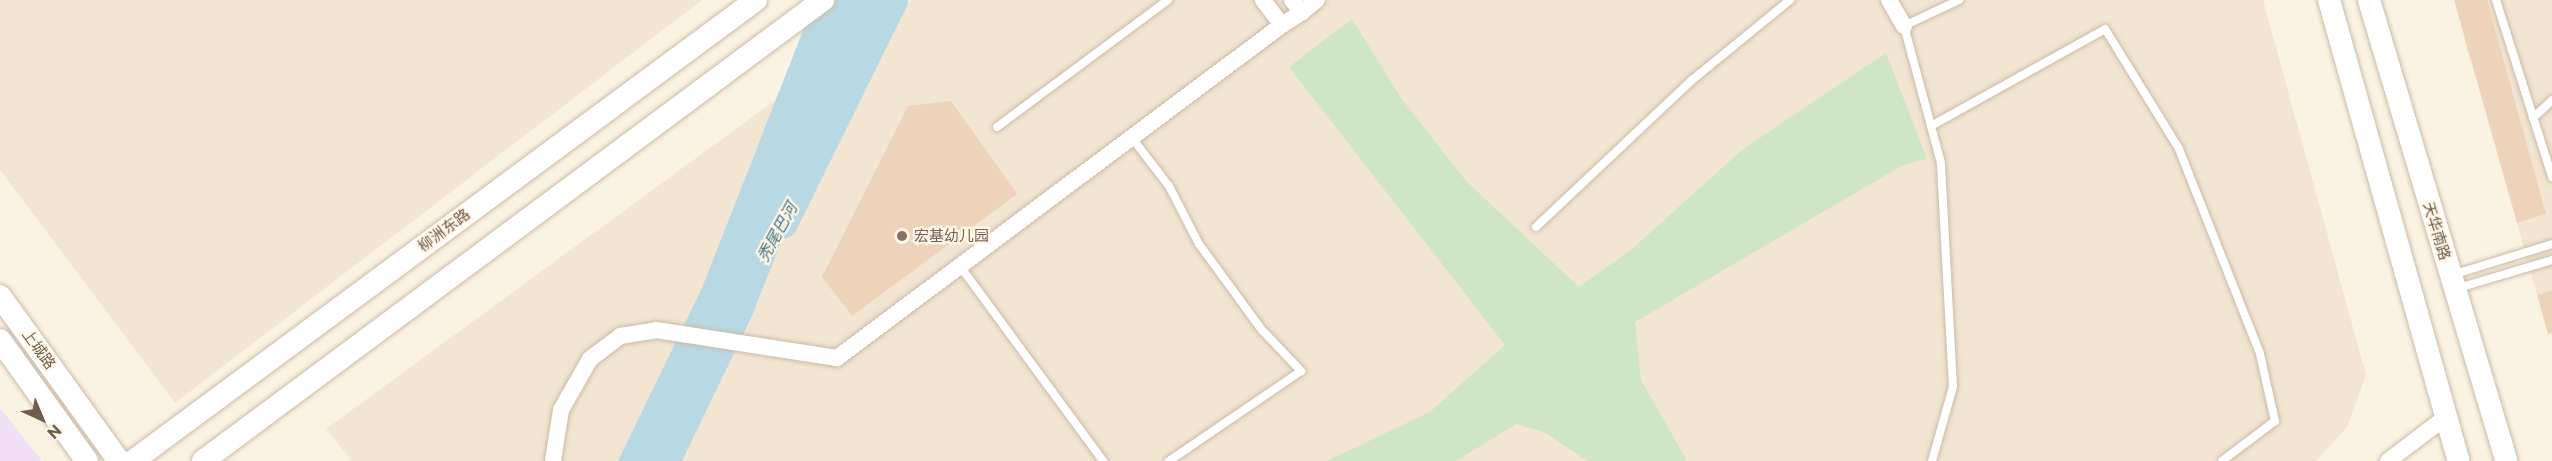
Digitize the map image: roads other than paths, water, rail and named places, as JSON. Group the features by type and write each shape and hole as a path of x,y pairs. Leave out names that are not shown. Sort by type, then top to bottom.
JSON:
{"main road":[{"name":"柳洲东路","path":"133,461 756,0"},
{"path":"2329,0 2459,461"},
{"name":"天华南路","path":"2368,0 2506,461"},
{"path":"203,461 821,1"},
{"name":"上城路","path":"0,296 119,461"},
{"name":"上城路","path":"0,340 87,461"}],"street":[{"path":"1263,0 1282,26"},
{"path":"553,461 561,410 590,359 620,336 656,330 763,349 837,358 1282,26 1297,6 1317,0"},
{"path":"1889,0 1904,26"},
{"path":"2388,461 2446,417"}],"lane":[{"path":"997,127 1168,0"},
{"path":"1536,227 1692,80 1790,0"},
{"path":"1932,461 1953,387 1941,163 1904,26 1959,0"},
{"path":"2496,0 2552,177"},
{"path":"1931,126 2105,29 2179,148 2260,354 2275,421 2222,461"},
{"path":"2533,118 2552,100"},
{"path":"1132,138 1169,186 1206,254 1262,330 1300,371 1169,461"},
{"path":"2453,282 2552,244"},
{"path":"2453,282 2552,260"},
{"path":"960,266 1103,461"}],"water":[{"path":"815,0 876,0 752,316 682,461 618,461 702,288"}],"waterway":[{"name":"秃尾巴河","path":"782,223 892,0"}],"place":[{"name":"宏基幼儿园","path":"902,236"}]}
